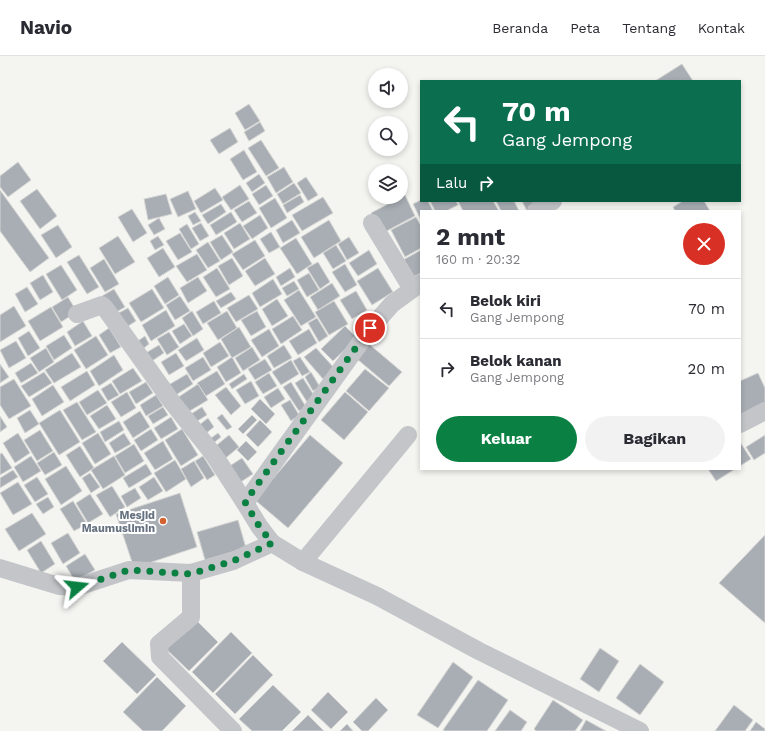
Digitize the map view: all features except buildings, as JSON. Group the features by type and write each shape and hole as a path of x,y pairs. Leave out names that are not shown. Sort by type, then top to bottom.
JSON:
{"street":[{"path":"538,210 551,202"},
{"path":"245,502 370,328 392,304 416,286 372,223"},
{"path":"77,314 102,306 105,308 172,402 214,455 259,526 272,543 303,562 377,596 479,651 640,731"},
{"path":"741,423 765,411"},
{"path":"303,562 408,435"},
{"path":"0,568 59,586 77,587 129,570 191,574 233,561 272,543"},
{"path":"191,574 191,617 159,644 160,656 233,731"}],"place":[{"name":"Mesjid Maumuslimin","path":"163,521"}],"route":[{"path":"77,587 129,570 191,574 233,561 272,543 259,526 245,502 370,328"}]}
